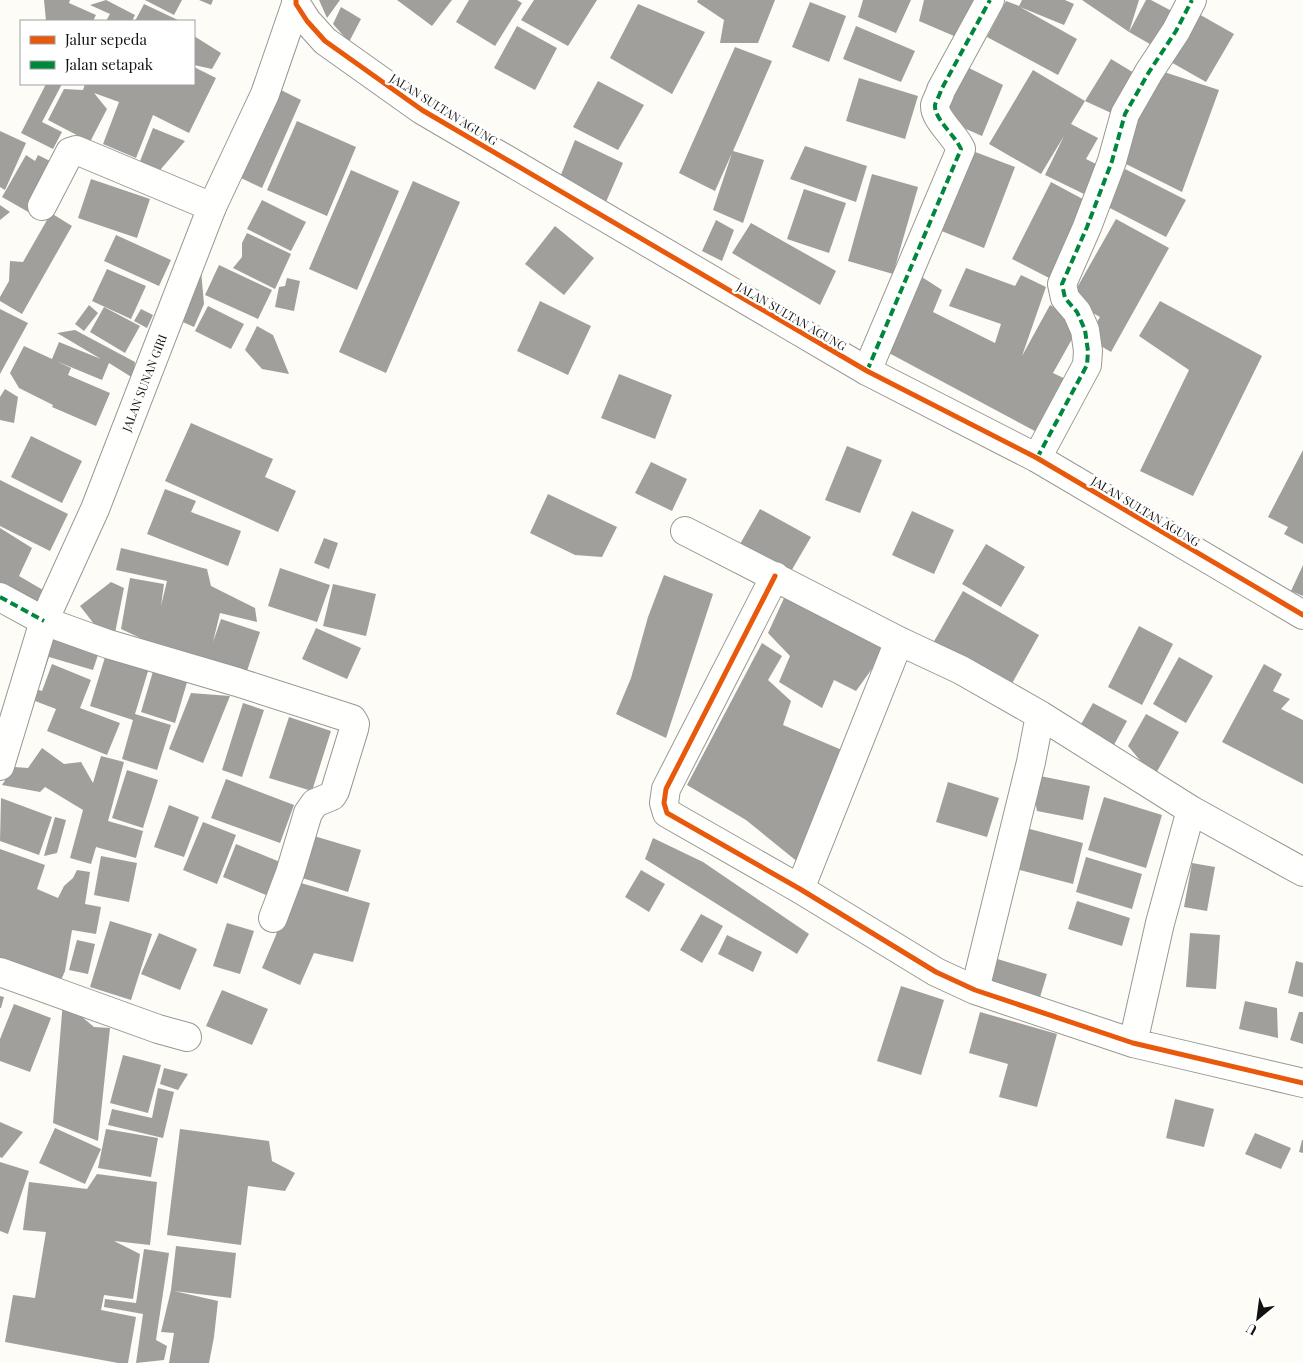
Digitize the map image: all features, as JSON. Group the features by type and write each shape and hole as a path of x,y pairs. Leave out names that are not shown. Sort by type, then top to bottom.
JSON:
{"street":[{"path":"867,371 961,149 957,140 937,117 935,106 941,90 990,0"},
{"path":"1037,458 1087,365 1088,352 1085,330 1076,312 1065,298 1062,284 1087,227 1112,161 1125,114 1149,72 1176,31 1192,0"},
{"name":"JALAN SULTAN AGUNG","path":"296,2 307,21 326,41 422,110 867,371 1037,458 1303,615"},
{"name":"JALAN SUNAN GIRI","path":"0,766 44,621 96,509 212,207 265,94 296,2"},
{"path":"42,206 70,152 76,150 212,207"},
{"path":"685,531 899,641 961,670 1040,716 1191,810 1303,872"},
{"path":"775,576 666,789 664,803 667,813 800,888 936,972 975,990 1133,1043 1303,1084"},
{"path":"0,597 44,621 108,644 237,682 352,719 355,724 354,729 335,791 332,796 314,803 308,813 290,873 273,918"},
{"path":"800,888 899,641"},
{"path":"975,990 1040,716"},
{"path":"1133,1043 1160,924 1191,810"},
{"path":"0,972 187,1037"}],"building":[{"path":"44,0 70,0 69,3 96,15 94,20 46,20"},
{"path":"106,0 135,15 132,20 107,20 110,14 90,5"},
{"path":"145,0 182,0 174,15"},
{"path":"199,0 213,0 211,5"},
{"path":"319,0 340,0 327,18"},
{"path":"397,0 452,0 432,26"},
{"path":"469,0 517,0 522,3 495,46 456,22"},
{"path":"534,0 597,0 568,46 521,20"},
{"path":"698,0 775,0 758,43 720,43 724,20 697,2"},
{"path":"863,0 911,0 896,33 858,17"},
{"path":"924,0 974,0 968,42 919,21"},
{"path":"1022,0 1065,0 1074,4 1064,25 1020,7 1077,39 1058,75 987,37 1006,1 1019,6"},
{"path":"1082,0 1139,0 1129,32"},
{"path":"1146,0 1151,0 1181,16 1162,51 1129,32"},
{"path":"810,2 846,16 829,62 792,47"},
{"path":"144,4 178,20 136,20"},
{"path":"638,4 705,32 672,94 610,58"},
{"path":"341,7 361,19 349,42 333,24"},
{"path":"1197,13 1234,34 1206,82 1169,61"},
{"path":"517,26 557,48 535,90 494,68"},
{"path":"856,26 915,51 901,82 843,59"},
{"path":"195,37 221,53 212,69 195,65"},
{"path":"735,47 772,61 733,151 764,160 743,223 713,210 732,153 715,191 679,173"},
{"path":"1111,59 1144,79 1120,117 1085,101"},
{"path":"961,64 1003,85 982,136 943,119"},
{"path":"195,68 216,78 189,133 153,115 136,158 103,144 119,102 94,93 107,109 90,142 48,120 64,89 83,90 85,85 195,85"},
{"path":"1152,68 1219,90 1182,192 1120,161"},
{"path":"1033,70 1085,101 1071,124 1098,138 1086,159 1100,166 1084,194 1045,175 1064,136 1041,174 989,144"},
{"path":"859,78 918,96 905,139 846,121"},
{"path":"598,81 644,105 618,150 573,127"},
{"path":"45,85 61,85 42,122 62,132 53,149 21,133"},
{"path":"279,89 301,100 262,188 239,177"},
{"path":"297,121 356,147 327,216 267,190"},
{"path":"153,128 185,141 155,176 137,169"},
{"path":"0,131 26,143 5,190 0,187"},
{"path":"575,140 623,163 606,202 560,177"},
{"path":"805,146 867,166 856,202 790,179"},
{"path":"970,150 1015,167 984,248 939,230"},
{"path":"26,155 35,161 38,155 58,165 30,213 2,197"},
{"path":"1125,169 1186,200 1166,237 1106,206"},
{"path":"351,170 399,191 357,290 309,269"},
{"path":"872,174 918,187 893,274 848,261"},
{"path":"91,179 150,199 137,238 78,218"},
{"path":"413,181 460,202 386,373 339,352"},
{"path":"1051,182 1092,204 1055,281 1012,259"},
{"path":"804,189 846,203 829,253 787,239"},
{"path":"262,200 306,222 291,251 247,229"},
{"path":"0,205 10,212 0,220"},
{"path":"51,213 72,226 22,314 0,301 0,297 9,281 10,261 23,262"},
{"path":"1116,219 1169,248 1111,352 1087,338 1100,317 1070,300"},
{"path":"716,220 734,230 722,261 702,251"},
{"path":"751,223 836,271 820,305 732,253"},
{"path":"555,226 594,258 564,295 525,264"},
{"path":"247,233 291,254 275,289 233,268 242,257 242,243"},
{"path":"116,235 171,260 159,286 104,261"},
{"path":"200,259 204,304 194,327 174,318"},
{"path":"219,265 272,290 258,319 205,295"},
{"path":"966,268 1015,286 1021,275 1046,287 1022,356 1050,305 1081,323 1053,373 1076,384 1046,437 887,352 911,270 942,290 933,312 995,343 1001,324 949,306"},
{"path":"107,269 146,286 131,319 92,301"},
{"path":"287,278 300,281 294,311 275,307 279,287 285,286"},
{"path":"540,301 591,326 568,375 517,351"},
{"path":"1160,301 1262,356 1193,496 1140,471 1189,370 1139,336"},
{"path":"89,305 98,313 84,331 75,324"},
{"path":"208,306 244,324 231,349 195,331"},
{"path":"104,307 140,326 125,353 90,332"},
{"path":"0,309 28,323 0,374"},
{"path":"141,309 153,315 147,328 134,321"},
{"path":"257,326 273,335 289,374 262,369 245,350"},
{"path":"75,330 135,362 133,378 109,363 102,380 56,361 71,368 68,375 110,393 96,426 52,407 53,405 19,388 10,373 24,346 52,359 59,342 101,359 57,333"},
{"path":"619,374 672,395 655,439 601,418"},
{"path":"5,389 18,397 14,423 0,420 0,397"},
{"path":"191,423 273,459 265,477 296,491 278,532 165,481"},
{"path":"31,436 82,461 62,503 11,477"},
{"path":"847,446 882,460 860,513 825,500"},
{"path":"1303,450 1303,544 1284,534 1288,527 1268,517"},
{"path":"651,462 687,479 672,511 635,493"},
{"path":"0,480 68,514 50,551 0,526"},
{"path":"165,489 196,501 191,512 241,531 228,566 147,534"},
{"path":"548,494 617,527 602,557 575,555 530,533"},
{"path":"760,509 811,537 790,573 740,544"},
{"path":"912,511 954,530 934,574 892,555"},
{"path":"0,528 32,548 19,576 43,590 34,609 0,590"},
{"path":"324,538 338,543 329,569 314,563"},
{"path":"986,544 1025,567 1001,607 962,584"},
{"path":"121,548 207,569 211,586 255,608 257,622 220,613 213,642 221,619 260,632 247,671 210,659 207,669 121,629 130,578 164,584 161,606 167,581 116,570"},
{"path":"1303,565 1303,596 1291,591"},
{"path":"280,568 330,585 317,622 268,606"},
{"path":"664,575 713,594 666,738 616,714 631,678 648,617"},
{"path":"111,582 124,588 115,633 98,629 80,606"},
{"path":"333,584 376,594 366,636 323,626"},
{"path":"963,591 1039,635 1010,687 933,643"},
{"path":"785,596 887,648 856,691 834,680 822,708 779,682 790,656 768,633"},
{"path":"1139,626 1173,644 1142,705 1108,687"},
{"path":"316,628 361,648 347,679 302,659"},
{"path":"49,638 102,643 93,670 49,657 40,685 35,683"},
{"path":"762,643 782,656 768,680 791,701 783,725 842,750 799,863 746,820 687,785"},
{"path":"106,654 149,668 135,714 171,725 157,770 122,759 133,720 90,706"},
{"path":"1179,657 1213,676 1186,723 1153,704"},
{"path":"52,664 91,680 80,708 120,723 107,755 47,731 56,709 35,701 30,687 42,691"},
{"path":"1264,664 1282,674 1273,691 1290,699 1281,709 1303,720 1303,784 1222,742"},
{"path":"154,668 188,679 175,723 141,712"},
{"path":"191,693 230,696 203,763 169,749"},
{"path":"243,703 264,710 242,777 222,770"},
{"path":"1093,703 1127,721 1109,754 1075,735"},
{"path":"1146,714 1179,732 1154,777 1128,746"},
{"path":"289,717 331,731 312,791 269,778"},
{"path":"42,748 64,764 81,762 93,783 101,756 124,762 108,821 143,831 136,858 96,847 91,864 70,858 83,810 45,787 40,792 2,785 14,767 28,768"},
{"path":"127,770 158,780 143,828 112,818"},
{"path":"1030,774 1090,786 1083,820 1037,811"},
{"path":"226,779 294,805 280,843 211,818"},
{"path":"948,782 999,798 987,837 936,822"},
{"path":"1104,797 1162,815 1146,868 1088,850"},
{"path":"1,798 52,817 39,855 0,841"},
{"path":"169,805 199,817 184,857 154,847"},
{"path":"55,817 66,820 57,853 44,856"},
{"path":"203,822 236,835 217,884 183,870"},
{"path":"1026,828 1083,843 1073,884 1016,869"},
{"path":"314,836 361,850 348,892 302,878"},
{"path":"653,838 703,862 809,934 797,954 645,859"},
{"path":"236,844 280,862 266,895 223,877"},
{"path":"0,849 45,865 37,889 58,898 64,886 73,878 77,870 90,872 85,904 101,907 96,934 72,930 65,971 58,987 0,962"},
{"path":"101,856 137,863 129,902 94,895"},
{"path":"1086,857 1142,874 1132,909 1076,892"},
{"path":"1192,863 1215,867 1207,911 1184,907"},
{"path":"641,870 665,884 649,912 625,897"},
{"path":"294,881 370,903 353,962 314,953 300,985 262,968 276,935"},
{"path":"1077,901 1130,918 1122,946 1068,929"},
{"path":"701,914 723,926 702,963 680,950"},
{"path":"110,921 152,934 131,1000 90,987"},
{"path":"227,923 254,931 240,974 213,966"},
{"path":"159,933 197,949 180,990 141,974"},
{"path":"1190,933 1220,935 1216,989 1186,987"},
{"path":"727,935 762,952 753,972 718,954"},
{"path":"77,940 95,944 88,974 69,970"},
{"path":"991,957 1047,974 1037,1007 981,989"},
{"path":"1296,961 1303,963 1303,997 1288,993"},
{"path":"901,986 944,1000 921,1075 877,1061"},
{"path":"222,990 268,1009 252,1045 206,1026"},
{"path":"0,996 4,997 1,1008 0,1008"},
{"path":"63,1001 94,1027 110,1028 98,1141 53,1123"},
{"path":"1245,1001 1277,1008 1278,1038 1239,1029"},
{"path":"14,1004 51,1018 30,1072 0,1061 0,1039"},
{"path":"980,1012 1057,1034 1037,1107 999,1097 1008,1064 969,1053"},
{"path":"1299,1012 1303,1012 1303,1044 1290,1040"},
{"path":"123,1055 161,1065 148,1113 110,1103"},
{"path":"164,1068 188,1074 178,1090 160,1084"},
{"path":"158,1088 174,1092 163,1138 108,1125 112,1109 152,1118"},
{"path":"1175,1099 1214,1109 1204,1147 1166,1138"},
{"path":"0,1122 23,1132 2,1158 0,1157"},
{"path":"55,1128 101,1149 85,1184 39,1163"},
{"path":"106,1129 158,1138 151,1177 98,1168"},
{"path":"180,1129 269,1141 272,1161 295,1173 285,1191 248,1186 241,1245 167,1235"},
{"path":"1255,1133 1291,1148 1281,1169 1245,1154"},
{"path":"1303,1140 1303,1153 1299,1152"},
{"path":"0,1162 29,1171 8,1234 0,1231"},
{"path":"97,1174 157,1182 150,1245 114,1241 140,1254 133,1299 104,1295 101,1310 136,1317 128,1363 118,1363 5,1342 13,1295 35,1298 46,1232 23,1230 29,1182 87,1189"},
{"path":"176,1246 236,1253 231,1298 174,1291 218,1301 209,1363 169,1363 174,1333 161,1332 171,1290"},
{"path":"144,1249 169,1253 156,1340 167,1346 164,1360 136,1363 143,1314 104,1307 105,1299 136,1303"}],"marked path":[{"path":"867,371 961,149 938,116 935,105 941,90 990,0"},
{"path":"1037,458 1087,365 1088,351 1085,330 1077,312 1065,298 1062,284 1087,227 1112,161 1125,114 1149,72 1176,31 1192,0"},
{"path":"0,597 44,621"}],"cycle path":[{"path":"296,0 296,4 307,21 325,41 422,110 867,371 1037,458 1303,615"},
{"path":"775,576 666,789 664,803 667,813 800,889 936,972 975,990 1133,1043 1303,1083"}]}
